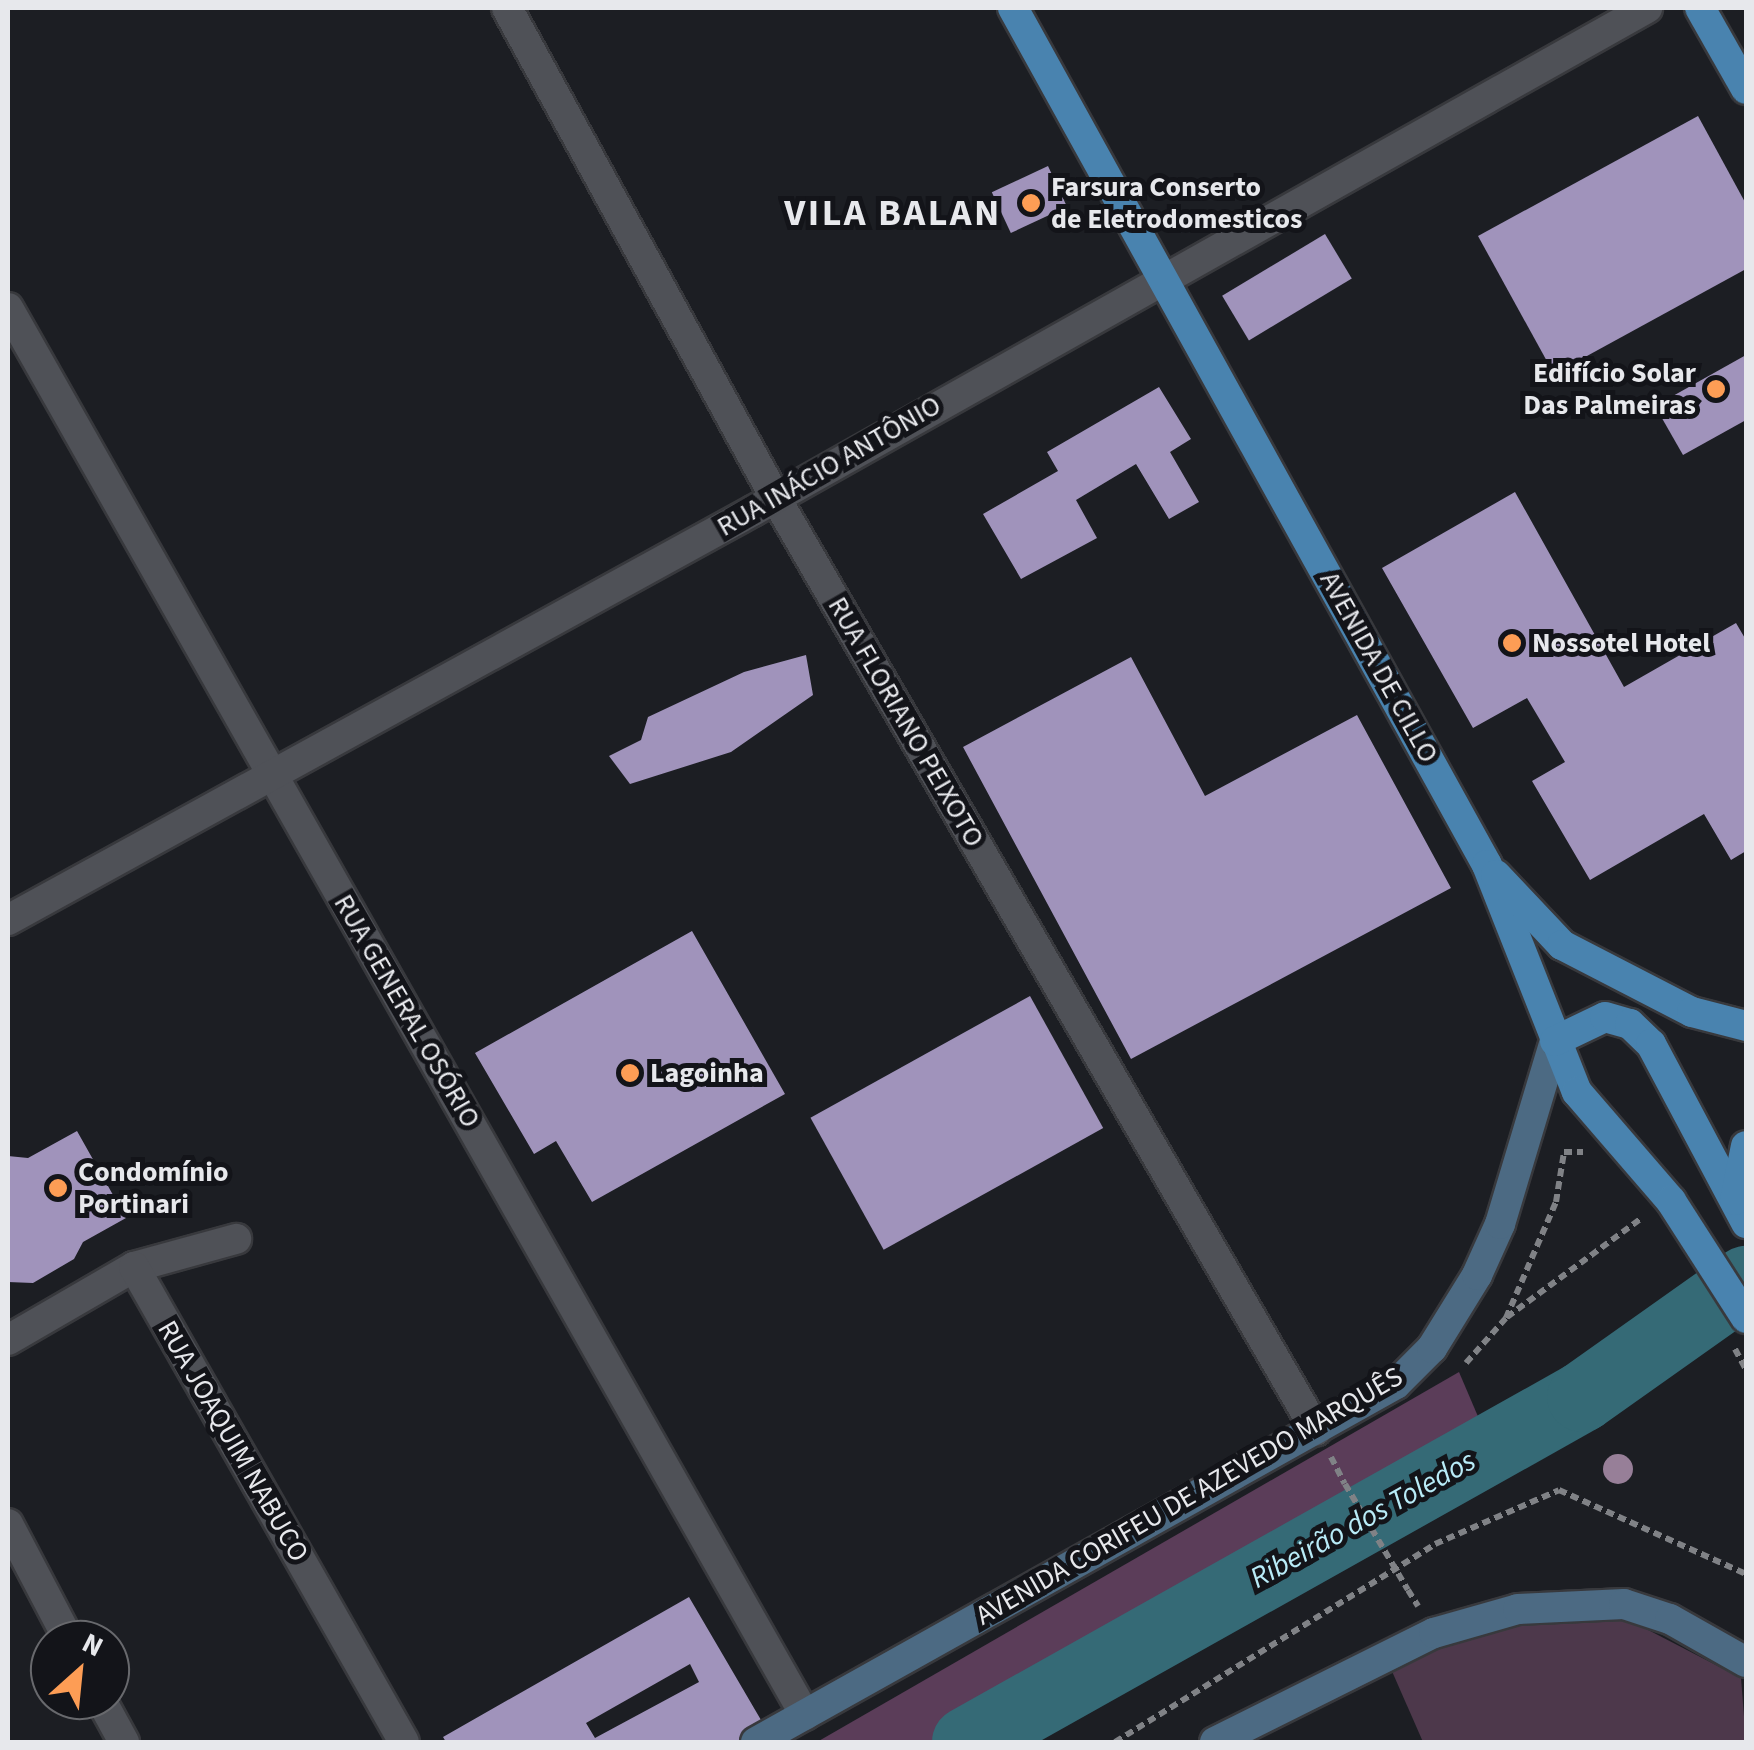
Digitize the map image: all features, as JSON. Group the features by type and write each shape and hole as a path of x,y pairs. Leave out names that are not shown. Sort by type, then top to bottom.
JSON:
{"main road":[{"name":"AVENIDA DE CILLO","path":"1013,8 1164,274 1486,865 1555,1041 1594,1118 1704,1246 1746,1318"},
{"path":"1700,8 1746,89"},
{"path":"1486,865 1562,945 1692,1012 1746,1026"},
{"path":"1555,1041 1605,1017 1630,1024 1651,1044 1742,1215"},
{"name":"AVENIDA CORIFEU DE AZEVEDO MARQUÊS","path":"756,1742 1396,1384 1456,1314 1500,1224 1555,1041"},
{"path":"1742,1215 1746,1146"},
{"path":"1214,1742 1434,1633 1518,1609 1624,1604 1670,1618 1746,1662"}],"street":[{"name":"RUA FLORIANO PEIXOTO","path":"507,8 775,497 1316,1430"},
{"name":"RUA INÁCIO ANTÔNIO","path":"8,920 775,497 1164,274 1647,8"},
{"name":"RUA GENERAL OSÓRIO","path":"8,308 806,1714"},
{"path":"8,1340 134,1267 236,1239"},
{"name":"RUA JOAQUIM NABUCO","path":"134,1267 404,1742"},
{"path":"8,1524 58,1620"}],"path":[{"path":"1506,1318 1556,1202 1564,1152 1584,1152 1597,1164"},
{"path":"1635,1201 1660,1226"},
{"path":"1459,1372 1506,1318 1648,1213"},
{"path":"1346,1484 1408,1590"},
{"path":"1115,1742 1435,1544 1559,1490 1746,1574"}],"shaded area":[{"path":"1459,1372 1491,1447 967,1742 817,1742"},
{"path":"1516,1615 1627,1619 1741,1678 1746,1742 1423,1742 1391,1669 1438,1642"}],"building":[{"path":"1698,116 1746,204 1746,269 1554,374 1478,236"},
{"name":"Farsura Conserto de Eletrodomesticos","path":"1048,166 1067,207 1011,233 992,192"},
{"path":"1325,234 1352,279 1249,340 1222,296"},
{"name":"Edifício Solar Das Palmeiras","path":"1746,355 1746,420 1683,455 1655,406"},
{"path":"1159,387 1191,439 1170,452 1199,502 1169,519 1136,464 1076,500 1097,538 1021,579 983,514 1058,471 1047,452"},
{"path":"1515,492 1624,687 1736,623 1746,640 1746,851 1731,860 1704,814 1590,880 1532,781 1565,762 1527,698 1473,728 1382,568"},
{"path":"806,655 813,695 731,752 630,784 609,756 641,740 648,717 744,672"},
{"path":"1131,657 1205,796 1357,715 1451,888 1131,1059 963,747"},
{"name":"Lagoinha","path":"692,931 785,1094 592,1202 556,1141 534,1154 475,1053"},
{"path":"1030,996 1103,1128 884,1250 810,1118"},
{"name":"Condomínio Portinari","path":"77,1131 126,1218 83,1242 74,1259 33,1283 8,1282 8,1156 28,1158"},
{"path":"689,1597 761,1720 755,1733 737,1742 446,1742 443,1737","holes":["690,1664 699,1682 595,1738 586,1723"]}],"waterway":[{"name":"Ribeirão dos Toledos","path":"967,1742 1582,1397 1746,1281"}],"place":[{"name":"Farsura Conserto de Eletrodomesticos","path":"1031,203"},
{"name":"Edifício Solar Das Palmeiras","path":"1716,389"},
{"name":"Nossotel Hotel","path":"1512,643"},
{"name":"Lagoinha","path":"630,1073"},
{"name":"Condomínio Portinari","path":"58,1188"}],"district":[{"name":"VILA BALAN","path":"893,214"}]}
